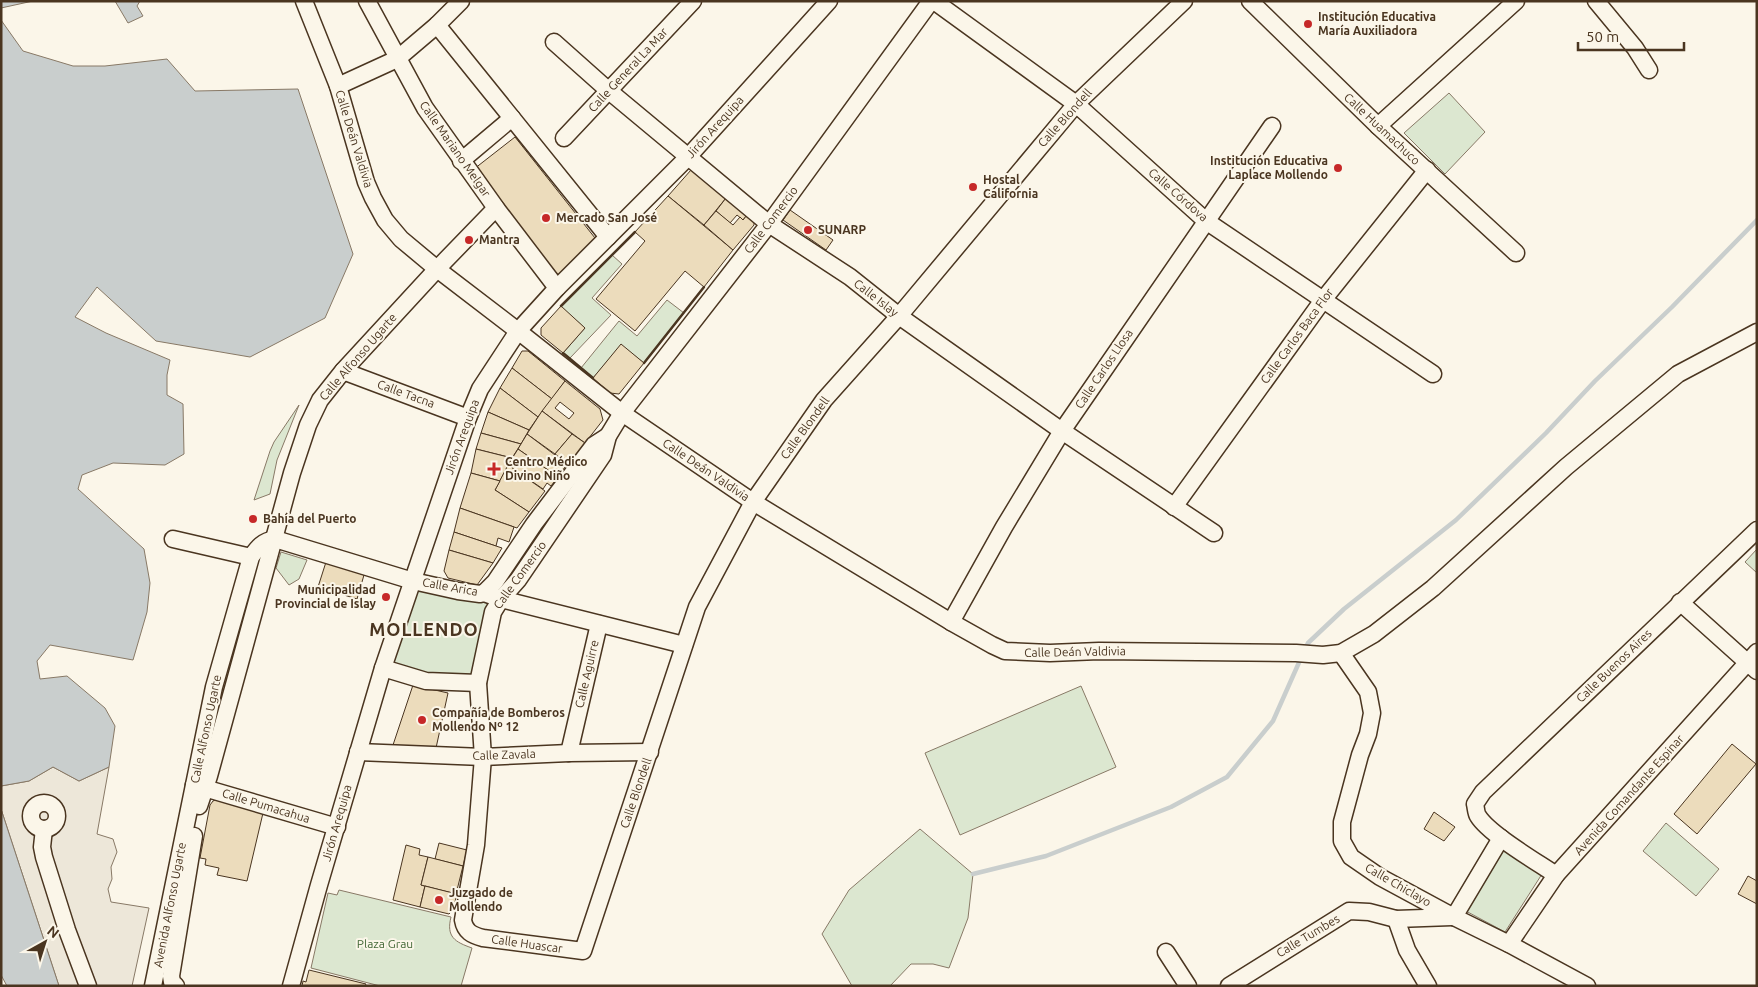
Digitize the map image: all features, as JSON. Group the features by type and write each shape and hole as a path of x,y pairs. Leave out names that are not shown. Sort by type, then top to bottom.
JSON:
{"street":[{"name":"Calle Deán Valdivia","path":"304,1 338,86 366,182 385,220 401,239 622,414 753,502 951,622 1005,651 1296,653 1323,655 1341,653"},
{"name":"Calle Mariano Melgar","path":"367,1 396,59 424,108 461,161 557,288"},
{"path":"338,86 396,59 437,25 461,1"},
{"name":"Calle General La Mar","path":"564,138 693,1"},
{"name":"Jirón Arequipa","path":"291,986 383,668 468,418 480,389 518,331 557,288 688,157 829,1"},
{"name":"Calle Córdova","path":"933,1 1076,104 1206,220 1433,374"},
{"name":"Calle Comercio","path":"472,935 464,927 463,920 476,846 482,758 478,683 493,612 501,599 518,580 603,455 608,436 622,414 769,224 933,1"},
{"name":"Calle Blondell","path":"583,951 697,608 753,502 824,400 899,316 1076,104 1184,1"},
{"name":"Calle Huamachuco","path":"1250,1 1378,126 1516,254"},
{"path":"1378,126 1516,1"},
{"path":"1596,1 1635,48 1649,70"},
{"path":"437,25 608,237"},
{"name":"Calle Islay","path":"554,42 609,91 769,224 850,277 899,316 1062,431 1214,533"},
{"path":"461,161 512,118"},
{"name":"Calle Carlos Llosa","path":"951,622 1004,527 1062,431 1272,126"},
{"name":"Calle Carlos Baca Flor","path":"1174,507 1323,300 1426,170"},
{"name":"Calle Alfonso Ugarte","path":"186,824 200,786 275,539 292,473 308,425 320,400 343,371 496,208"},
{"path":"1341,653 1374,634 1434,588 1566,467 1678,374 1757,332"},
{"name":"Calle Tacna","path":"343,371 468,418"},
{"name":"Calle Comercio","path":"484,593 594,445 608,436"},
{"name":"Calle Buenos Aires","path":"1501,838 1477,815 1475,804 1483,792 1757,530"},
{"path":"173,539 251,556 266,540 275,539"},
{"name":"Calle Arica","path":"275,539 413,581 458,591 484,593 501,599 684,645"},
{"name":"Calle Alfonso Ugarte","path":"174,984 171,976 199,807 200,786 214,687 251,556"},
{"path":"1680,602 1754,662"},
{"name":"Calle Aguirre","path":"569,753 599,624"},
{"name":"Calle Chiclayo","path":"1341,653 1368,692 1372,713 1368,734 1360,755 1342,822 1342,841 1351,856 1366,868 1454,918 1509,944 1587,986"},
{"name":"Avenida Comandante Espinar","path":"1509,944 1556,876 1754,662"},
{"path":"383,668 426,681 478,683"},
{"name":"Calle Zavala","path":"358,752 482,758 569,753 650,752"},
{"name":"Calle Pumacahua","path":"200,786 337,827"},
{"name":"Calle Alfonso Ugarte","path":"186,824 199,807"},
{"name":"Avenida Alfonso Ugarte","path":"154,986 186,824"},
{"path":"44,829 42,847 44,857 67,930 88,986"},
{"path":"1454,918 1501,838 1556,876"},
{"name":"Calle Tumbes","path":"1229,986 1350,911 1368,912 1396,919 1454,918"},
{"path":"1396,919 1407,950 1428,986"},
{"name":"Calle Huascar","path":"472,935 583,951"},
{"path":"1166,952 1188,986"}],"green space":[{"path":"1449,93 1485,132 1445,174 1404,133"},
{"path":"612,255 622,264 592,298 611,315 570,358 563,353 585,328 561,307"},
{"path":"667,300 684,313 644,363 621,345 593,378 581,368 619,321 637,336"},
{"path":"299,405 277,460 270,494 254,500 274,442"},
{"path":"1757,549 1757,573 1745,562"},
{"path":"281,552 307,560 299,579 289,585 276,568"},
{"path":"413,581 501,599 478,683 383,668"},
{"path":"1081,686 1116,767 960,835 925,753"},
{"path":"1666,823 1719,869 1696,896 1643,851"},
{"path":"920,829 973,874 968,918 949,968 933,964 911,964 890,986 852,986 822,934 849,890"},
{"path":"1502,847 1542,874 1505,932 1464,910"},
{"name":"Plaza Grau","path":"339,890 451,917 450,929 453,938 472,948 461,986 380,986 311,968 328,893 337,895"}],"shaded area":[{"path":"1,1 33,1 1,8"},
{"path":"115,1 140,1 137,6 143,16 128,23"},
{"path":"1,20 23,51 73,66 105,66 167,59 195,91 298,89 353,254 325,318 250,357 156,341 97,287 75,317 106,333 170,360 167,375 167,395 183,404 184,454 165,465 113,463 82,475 78,489 144,549 150,583 147,612 133,660 50,645 37,661 40,679 67,676 105,708 115,726 109,767 79,781 53,767 29,781 1,786"},
{"path":"53,767 79,781 109,767 97,834 113,839 117,852 111,867 112,879 108,889 111,902 149,908 132,986 59,986 1,809 1,786 29,781"},
{"path":"1,809 59,986 7,986 1,975"}],"building":[{"name":"Mercado San José","path":"515,137 595,238 558,275 474,169"},
{"path":"691,170 726,198 704,225 668,196"},
{"path":"668,196 733,250 704,287 685,271 635,331 596,299 645,241 635,232"},
{"path":"726,198 747,215 743,220 737,215 730,223 716,211"},
{"name":"SUNARP","path":"790,210 833,240 826,250 783,220"},
{"path":"716,211 733,225 740,217 743,220 747,215 754,220 754,225 733,250 704,225"},
{"path":"561,306 585,328 563,353 541,335 541,328"},
{"path":"621,344 644,363 619,394 610,393 593,378"},
{"path":"522,351 528,351 565,381 552,399 512,368"},
{"path":"512,368 552,399 538,417 500,388"},
{"path":"565,381 600,409 603,420 585,443 542,411","holes":["560,402 574,413 569,419 555,408"]},
{"path":"500,388 538,417 529,430 488,412"},
{"path":"542,411 572,434 555,454 527,434"},
{"path":"488,412 529,430 521,444 481,433"},
{"path":"481,433 521,444 512,458 476,449"},
{"path":"527,434 567,464 558,477 518,449"},
{"path":"572,434 585,443 569,464 555,454"},
{"path":"476,449 512,458 500,481 471,473"},
{"path":"518,449 558,477 551,486 547,483 543,489 508,465"},
{"path":"508,465 545,491 529,512 495,490"},
{"path":"471,473 500,481 495,490 529,512 517,528 460,508"},
{"path":"460,508 514,527 509,542 498,538 496,546 454,532"},
{"path":"454,532 502,548 493,563 449,550"},
{"path":"449,550 493,563 477,585 448,578 444,571"},
{"path":"326,562 364,575 357,599 318,587"},
{"name":"Compañía de Bomberos Mollendo Nº 12","path":"413,685 448,693 436,748 392,748"},
{"path":"1732,744 1756,764 1697,834 1674,814"},
{"path":"217,799 263,813 247,881 217,875 219,868 205,865 206,859 200,858 210,805"},
{"path":"1434,812 1455,827 1444,841 1424,829"},
{"path":"439,843 467,850 463,866 435,859"},
{"path":"406,845 420,849 419,855 428,857 421,885 425,886 420,907 393,900"},
{"path":"428,857 463,866 456,894 421,885"},
{"path":"1748,876 1757,881 1757,904 1738,894"},
{"name":"Juzgado de Mollendo","path":"425,886 457,894 453,910 449,914 420,907"},
{"path":"309,970 366,984 365,986 302,986 303,981 306,982"}],"waterway":[{"path":"1304,651 1308,643 1344,609 1456,520 1546,433 1595,381 1672,307 1757,220"},
{"path":"973,874 1046,856 1171,807 1227,777 1273,721 1301,658"}],"wall":[{"path":"561,306 635,232"},
{"path":"644,363 704,287"},
{"path":"563,353 593,378"}],"place":[{"name":"Institución Educativa María Auxiliadora","path":"1308,24"},
{"name":"Institución Educativa Laplace Mollendo","path":"1338,168"},
{"name":"Hostal California","path":"973,187"},
{"name":"Mercado San José","path":"546,218"},
{"name":"SUNARP","path":"808,230"},
{"name":"Mantra","path":"469,240"},
{"name":"Centro Médico Divino Niño","path":"494,469"},
{"name":"Bahía del Puerto","path":"253,519"},
{"name":"Municipalidad Provincial de Islay","path":"386,597"},
{"name":"Compañía de Bomberos Mollendo Nº 12","path":"422,720"},
{"name":"Juzgado de Mollendo","path":"439,900"}],"district":[{"name":"MOLLENDO","path":"424,630"}]}
